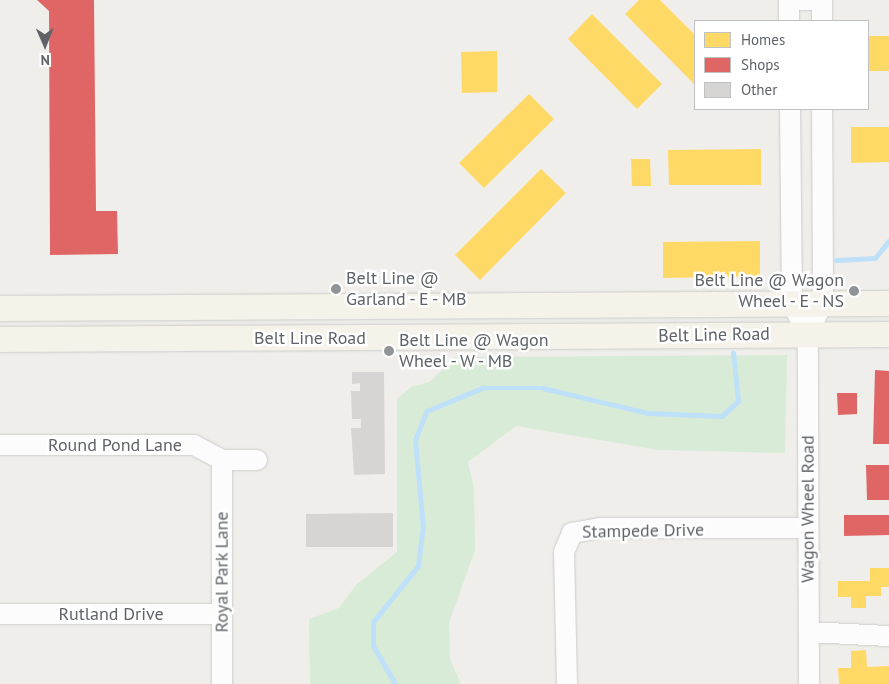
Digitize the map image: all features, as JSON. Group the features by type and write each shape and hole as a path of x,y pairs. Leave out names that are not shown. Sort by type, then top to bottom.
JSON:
{"main road":[{"name":"Belt Line Road","path":"0,308 889,303"},
{"path":"320,306 320,338"},
{"path":"189,307 189,338"},
{"name":"Belt Line Road","path":"0,339 889,334"}],"street":[{"path":"789,20 789,0 813,0"},
{"path":"822,0 822,20"},
{"name":"Wagon Wheel Road","path":"790,110 792,304 808,334"},
{"name":"Wagon Wheel Road","path":"809,684 808,334 822,304 822,110"},
{"path":"790,204 823,205"},
{"name":"Round Pond Lane","path":"0,445 194,446 222,460 257,460"},
{"name":"Royal Park Lane","path":"222,460 222,684"},
{"name":"Stampede Drive","path":"567,684 564,552 572,533 599,528 808,528"},
{"name":"Rutland Drive","path":"0,614 221,614"},
{"path":"809,632 889,636"}],"green space":[{"path":"787,355 785,453 659,450 516,426 468,462 474,488 475,550 449,623 450,659 461,684 310,684 309,619 339,608 356,585 397,552 397,399 411,387 430,382 455,357"}],"building: Homes":[{"path":"639,0 660,0 694,34 694,84 625,14"},
{"path":"592,14 662,84 637,109 568,39"},
{"path":"869,36 889,36 889,71 869,71"},
{"path":"497,51 497,92 462,93 461,52"},
{"path":"529,94 554,119 484,188 459,163"},
{"path":"851,127 889,127 889,162 851,163"},
{"path":"761,149 761,185 669,185 668,150"},
{"path":"631,159 650,159 651,186 632,186"},
{"path":"541,169 566,193 480,280 455,255"},
{"path":"760,241 760,276 663,278 663,242"},
{"path":"870,568 889,568 889,587 881,587 881,596 866,596 866,608 851,608 851,597 838,597 838,581 870,581"},
{"path":"866,650 867,667 889,666 889,684 839,684 838,668 851,668 851,651"}],"building: Shops":[{"path":"37,0 94,0 96,211 117,211 118,254 50,255 49,11"},
{"path":"875,370 889,371 889,444 873,444"},
{"path":"837,393 857,393 857,414 838,415"},
{"path":"866,465 889,465 889,500 867,500"},
{"path":"844,515 889,515 889,535 844,536"}],"building: Other":[{"path":"352,372 384,372 385,474 354,475 351,428 361,428 361,419 352,419 351,391 360,391 360,383 352,384"},
{"path":"393,513 393,547 306,547 306,514"}],"waterway":[{"path":"836,260 875,258 889,241"},
{"path":"395,684 373,646 373,622 418,566 423,528 415,440 427,411 482,388 543,388 648,413 722,416 738,401 733,353"}],"place":[{"name":"Belt Line @ Garland - E - MB","path":"336,289"},
{"name":"Belt Line @ Wagon Wheel - E - NS","path":"854,291"},
{"name":"Belt Line @ Wagon Wheel - W - MB","path":"389,351"}]}
